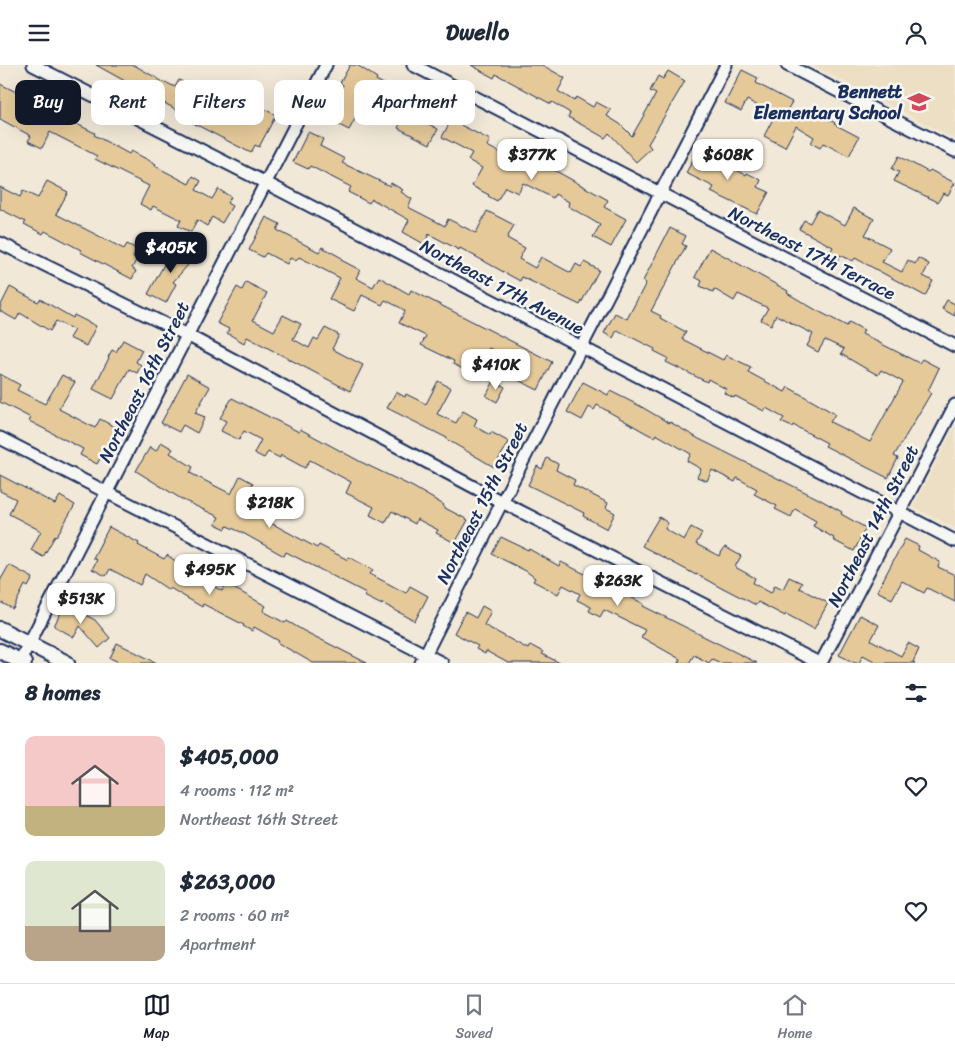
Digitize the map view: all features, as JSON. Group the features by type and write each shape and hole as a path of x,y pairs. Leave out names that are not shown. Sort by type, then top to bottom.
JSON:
{"street":[{"name":"Northeast 17th Avenue","path":"33,65 266,183 955,541"},
{"name":"Northeast 16th Street","path":"22,662 29,644 326,65"},
{"name":"Northeast 17th Terrace","path":"413,65 955,346"},
{"name":"Northeast 15th Street","path":"423,659 726,65"},
{"path":"787,65 955,151"},
{"path":"0,243 187,335 502,502 820,663"},
{"name":"Northeast 14th Street","path":"820,663 955,405"},
{"path":"0,438 423,659 442,663"},
{"path":"0,629 67,663"},
{"path":"0,651 22,662"}],"shaded area":[{"name":"Bennett Elementary School","path":"812,65 955,65 955,139"},
{"path":"955,426 955,528 913,507"}],"building":[{"path":"96,65 134,65 160,80 123,80"},
{"path":"350,65 357,65 377,78 376,80 354,80 354,121 349,130 339,125 344,125 344,80 342,80"},
{"path":"471,65 542,65 565,78 558,91 574,101 576,97 593,107 596,102 611,110 607,116 620,124 632,136 656,94 650,91 658,76 663,79 668,71 685,81 648,144 651,148 636,162 609,133 605,138 568,117 570,113 552,102 551,104 496,74 494,78"},
{"path":"742,70 758,78 756,83 792,102 787,110 805,119 811,109 859,137 849,156 823,143 820,148 811,143 814,137 796,126 785,147 764,136 775,115 747,100 741,111 725,103"},
{"path":"165,82 175,87 175,109 165,103"},
{"path":"0,84 15,91 15,125 79,125 129,154 131,151 156,164 155,166 189,184 193,176 201,181 196,190 212,199 218,189 231,197 227,203 232,206 222,223 212,217 207,226 197,220 191,232 178,226 181,220 153,206 151,210 140,204 149,186 95,159 97,156 50,132 42,148 28,141 31,136 0,119"},
{"path":"264,109 274,114 274,119 259,147 255,145 251,153 197,125 264,125"},
{"path":"400,125 430,125 438,129 430,144 398,128"},
{"path":"448,125 461,125 490,140 487,146 509,157 513,150 537,163 538,161 608,200 604,207 626,219 611,247 593,237 600,225 568,206 569,202 555,194 553,198 523,183 518,193 505,187 497,201 472,186 482,168 468,160 472,153 442,137"},
{"path":"308,132 323,139 320,146 345,159 342,163 390,186 391,183 403,190 401,192 412,199 408,207 445,226 448,219 476,233 487,211 514,225 507,238 525,248 519,259 535,268 541,257 571,273 576,264 581,267 584,262 599,270 580,305 522,277 520,281 460,248 459,250 429,234 424,244 403,232 409,220 372,199 369,203 348,192 351,187 310,166 308,169 293,162"},
{"path":"713,145 721,149 716,159 746,175 747,173 761,180 758,187 769,192 757,214 711,192 714,187 686,173 699,148 708,153"},
{"path":"899,156 928,172 930,170 955,183 948,195 943,193 938,202 894,181 899,172 892,169"},
{"path":"47,181 68,192 56,214 124,249 127,244 137,249 133,257 137,259 132,268 136,271 132,279 45,231 43,234 24,224 26,222 0,209 0,187 20,197 23,191 38,198"},
{"path":"854,208 874,219 865,235 890,248 882,262 902,272 908,260 915,264 918,258 929,264 923,276 933,281 925,296 855,258 853,261 840,255 838,260 829,255 833,247 799,229 804,220 810,223 817,210 845,225"},
{"path":"266,217 280,224 277,230 319,252 322,247 342,258 341,260 360,270 356,278 373,287 379,277 409,294 411,290 552,362 538,390 518,380 523,370 520,368 521,365 489,348 475,375 453,364 454,361 421,345 426,336 399,323 405,311 401,308 385,300 382,305 362,295 354,311 329,299 340,278 299,257 296,261 290,258 287,264 266,253 263,257 249,250"},
{"path":"670,228 686,236 682,244 686,246 651,311 686,332 682,339 723,360 726,355 751,367 748,372 785,392 788,387 835,414 830,422 870,442 903,382 881,370 878,375 863,367 841,354 844,349 825,340 818,352 807,346 813,334 776,315 771,325 761,320 768,308 738,294 734,301 714,289 713,292 700,286 702,281 695,277 710,248 788,291 787,293 816,310 847,326 849,322 864,330 862,334 919,363 922,359 939,368 928,391 931,393 894,456 898,458 888,478 825,446 827,443 793,425 792,427 781,422 784,418 766,408 764,411 735,396 734,398 724,393 726,389 708,379 707,382 666,362 668,358 654,351 655,349 617,330 613,338 604,333 615,313 627,319 646,283 643,281"},
{"path":"180,244 195,257 173,282 176,284 166,303 148,294 167,259"},
{"path":"246,282 267,293 253,320 274,331 283,315 301,324 293,339 309,348 314,338 318,340 325,328 339,335 332,349 363,365 350,391 247,337 244,343 227,333 229,329 217,323 237,287 242,290"},
{"path":"10,287 38,302 40,299 73,318 74,315 96,326 86,346 69,338 74,330 56,321 50,331 20,313 16,320 0,311 0,307"},
{"path":"947,300 955,304 955,316 942,309"},
{"path":"123,340 142,350 136,362 141,365 137,373 129,369 113,399 93,389 112,350 116,352"},
{"path":"0,374 20,385 17,390 45,404 62,375 75,382 59,409 95,428 100,419 117,428 97,464 80,455 83,449 29,421 31,418 0,402"},
{"path":"187,374 210,387 195,413 205,417 197,433 183,425 179,432 161,423"},
{"path":"438,381 451,388 437,414 456,423 463,411 477,419 474,426 490,435 491,432 509,442 494,467 447,438 387,408 396,392 405,397 406,394 426,404"},
{"path":"494,381 505,387 497,402 486,396"},
{"path":"583,382 608,395 610,391 640,406 699,439 842,512 841,514 866,528 854,551 833,540 834,538 813,526 816,521 795,509 791,517 775,509 777,506 754,494 757,489 737,478 735,482 712,470 707,481 697,477 701,469 687,461 691,454 656,434 654,437 646,433 597,405 594,410 589,407 582,420 567,412"},
{"path":"232,398 299,432 300,429 361,462 413,487 444,505 443,507 468,520 455,543 436,533 438,530 417,519 415,524 392,511 385,523 370,515 374,507 346,493 351,482 310,460 305,468 281,455 280,458 268,452 264,458 254,453 261,440 244,431 239,440 221,431 226,421 220,418"},
{"path":"161,442 173,449 170,453 193,467 190,473 231,494 240,476 253,483 245,500 262,508 264,503 278,510 271,523 317,548 319,545 348,560 349,557 373,570 370,574 406,593 410,586 428,596 415,621 382,603 382,605 364,596 366,593 286,552 284,556 241,532 227,526 226,529 215,524 219,517 183,500 136,471 150,447 156,451"},
{"path":"547,458 558,464 556,470 575,480 573,485 608,503 606,508 615,513 607,529 583,516 584,513 528,485 537,466 542,469"},
{"path":"0,475 55,504 60,496 75,505 43,557 31,550 41,531 9,514 16,499 0,491"},
{"path":"659,517 668,523 665,529 684,540 691,527 702,533 696,544 719,556 725,547 741,556 735,567 755,578 753,583 771,593 775,585 783,589 789,577 802,583 799,588 828,603 814,629 758,602 756,605 642,546"},
{"path":"109,527 164,559 167,555 222,591 226,584 266,606 263,611 285,623 287,621 367,663 313,663 254,627 252,631 203,604 202,607 170,588 169,590 145,574 140,585 110,569 106,576 92,569 97,560 93,558"},
{"path":"501,537 529,549 559,566 561,562 644,604 643,606 757,663 721,663 712,659 709,663 694,655 689,663 678,663 680,659 641,637 645,630 604,610 600,617 589,611 591,607 577,600 580,594 563,585 558,594 533,581 535,578 526,571 492,554"},
{"path":"905,539 919,546 918,550 940,562 938,567 955,575 955,602 927,588 924,593 902,581 892,599 877,591"},
{"path":"9,565 33,578 28,587 25,585 13,609 0,602 0,581"},
{"path":"65,604 95,620 110,638 99,648 80,626 74,637 54,626"},
{"path":"482,606 491,611 484,625 528,649 530,645 543,652 542,654 560,663 508,663 486,651 485,654 476,649 478,646 454,633 465,612 476,618"},
{"path":"860,615 879,625 871,640 901,656 908,643 919,649 913,662 915,663 878,663 863,655 859,663 855,663 839,655"},
{"path":"117,643 157,663 121,663 110,658"}],"place":[{"name":"Bennett Elementary School","path":"919,102"}]}
